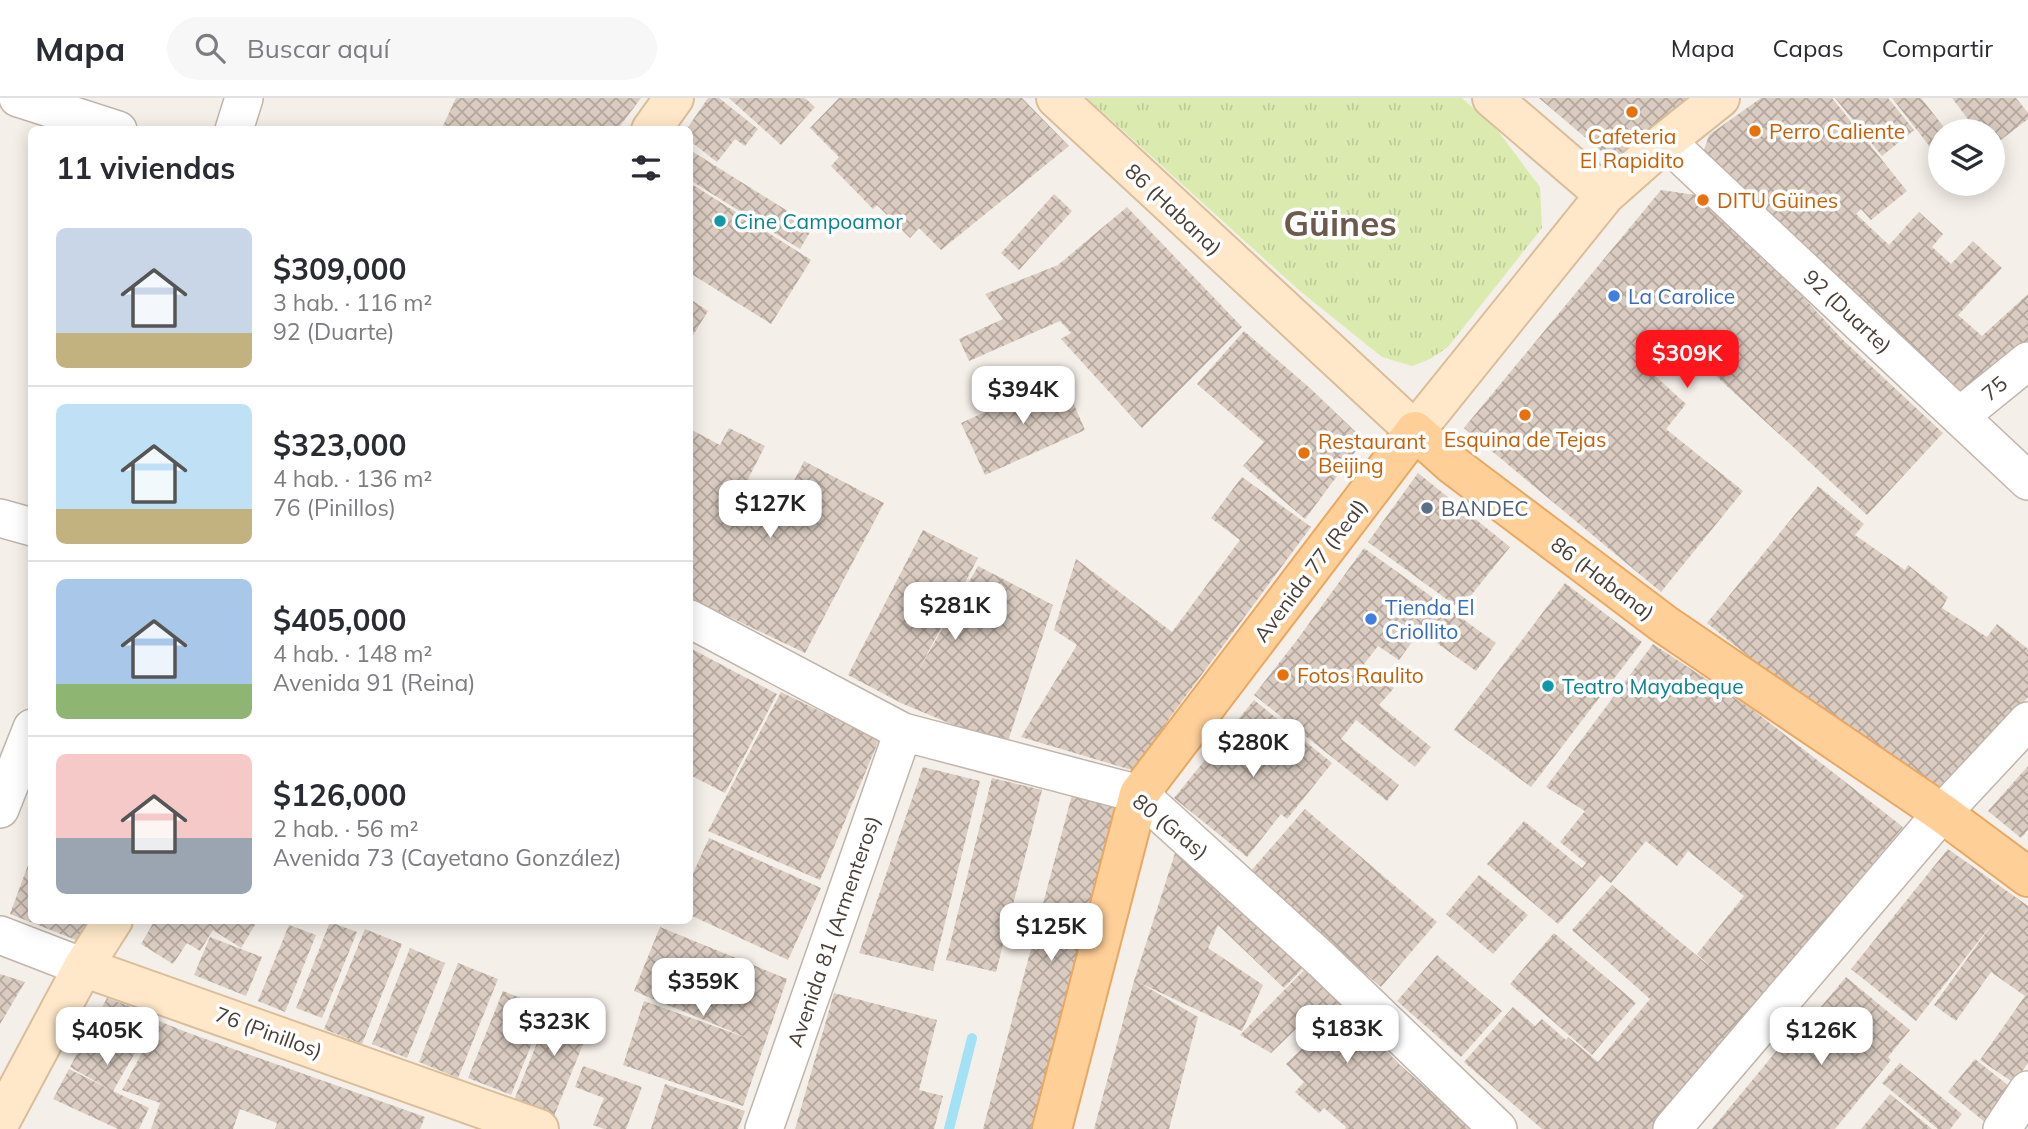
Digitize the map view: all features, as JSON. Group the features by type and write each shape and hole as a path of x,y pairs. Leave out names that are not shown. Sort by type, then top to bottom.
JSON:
{"main road":[{"path":"654,126 674,98"},
{"name":"86 (Habana)","path":"1056,98 1453,465 1664,624 1942,813 2028,877"},
{"path":"1492,98 1605,195"},
{"name":"Avenida 77 (Real)","path":"1052,1129 1139,794 1415,431 1561,246 1605,195 1720,98"},
{"path":"1544,142 1567,204 1561,246"},
{"path":"0,1122 83,967 110,924"},
{"name":"76 (Pinillos)","path":"83,967 539,1129"}],"street":[{"path":"18,98 106,126"},
{"path":"235,126 244,98"},
{"name":"92 (Duarte)","path":"1666,141 2028,481"},
{"name":"75","path":"1961,416 2028,360"},
{"path":"0,517 28,526"},
{"name":"80 (Gras)","path":"693,622 903,732 1139,794 1322,960 1498,1129"},
{"path":"1672,1129 1942,813 2028,721"},
{"name":"Avenida 81 (Armenteros)","path":"764,1129 903,732"},
{"path":"0,809 28,738"},
{"name":"76 (Pinillos)","path":"0,935 83,967"},
{"path":"2002,1129 2028,1090"}],"green space":[{"path":"1087,98 1462,98 1498,131 1540,187 1542,228 1448,347 1430,359 1412,366 1382,357 1301,292"}],"building":[{"path":"456,98 641,98 620,126 443,126"},
{"path":"708,98 719,98 758,129 745,146 735,139 717,162 693,143 693,126 689,126"},
{"path":"729,98 805,98 815,107 781,145"},
{"path":"839,98 1022,98 1069,146 941,250 919,228 910,238 877,205 873,209 831,166 839,157 810,128"},
{"path":"1539,98 1690,98 1614,162"},
{"path":"1761,98 1832,98 1907,191 1871,220 1861,209 1856,214 1889,245 1919,212 1943,234 1932,247 1951,264 1973,241 2002,268 1958,315 1982,336 2028,294 2028,350 1970,401 1703,153 1709,135"},
{"path":"1835,98 1888,98 1914,130 1882,156"},
{"path":"1892,98 1921,98 1938,119 1928,119 1928,144"},
{"path":"1952,98 2016,98 2028,113 2028,119 2005,137 2005,119 1968,119"},
{"path":"693,152 813,227 800,249 693,182"},
{"name":"Cine Campoamor","path":"693,185 811,260 771,324 693,275"},
{"path":"1661,190 1695,195 1803,297 1843,340 1943,433 1867,515 1716,376 1724,369 1690,331 1653,374 1686,404 1666,429 1743,491 1661,592 1464,428"},
{"path":"1054,194 1072,211 1019,270 1001,253"},
{"path":"1127,207 1242,327 1142,428 1061,339 1071,333 1060,321 969,361 959,339 1003,319 985,294 1058,265"},
{"path":"693,301 708,311 693,335"},
{"path":"1244,331 1311,389 1364,440 1305,519 1243,466 1264,442 1197,384"},
{"path":"1062,377 1085,430 985,475 961,423"},
{"path":"729,428 765,446 748,479 785,499 804,461 884,503 805,653 693,599 693,431 720,445"},
{"name":"BANDEC","path":"1418,473 1510,547 1460,609 1368,542"},
{"path":"1242,477 1311,527 1171,716 1135,771 1021,737 1077,645 1054,630 1076,559 1172,632 1240,540 1211,518"},
{"path":"1818,486 1864,524 1855,535 1905,570 1908,565 1948,597 1942,608 1987,637 1997,624 2028,649 2028,697 1944,800 1753,660 1707,623"},
{"path":"923,530 978,558 916,675 978,566 1053,605 1006,747 901,703 848,675"},
{"path":"1364,548 1496,643 1476,671 1420,631 1399,660 1378,646 1364,664 1394,688 1379,705 1431,747 1415,767 1356,720 1341,739 1399,785 1387,801 1254,695"},
{"name":"Teatro Mayabeque","path":"1565,583 1642,642 1531,787 1454,730"},
{"path":"1653,644 1753,710 1903,827 1653,1129 1542,1129 1464,1062 1513,1007 1535,1026 1542,1019 1598,1062 1650,999 1572,930 1612,885 1713,969 1697,954 1744,896 1688,851 1677,866 1646,841 1611,883 1601,875 1558,924 1487,864 1524,821 1582,868 1586,863 1560,842 1585,811 1546,787"},
{"path":"693,650 777,694 725,793 693,777"},
{"path":"781,692 879,740 820,880 708,831"},
{"path":"1254,700 1332,763 1287,819 1281,814 1247,857 1174,798"},
{"path":"2028,766 2028,830 2021,838 1988,811"},
{"path":"923,767 980,781 933,971 859,953"},
{"path":"992,778 1042,790 996,972 946,960"},
{"path":"1073,791 1118,802 1031,1129 983,1129"},
{"path":"1305,809 1437,922 1381,987 1249,873"},
{"path":"709,838 821,888 788,960 693,916 693,873"},
{"path":"1948,849 2028,906 2028,1063 2014,1083 1980,1060 2025,996 1991,972 1956,1021 1934,1005 1995,920 1916,1021 1851,969"},
{"path":"1176,850 1303,968 1284,988 1218,925 1208,948 1263,985 1242,1031 1140,983 1198,1017 1169,1129 1094,1129 1134,981"},
{"path":"28,865 28,921 10,914"},
{"path":"1479,875 1528,915 1493,954 1446,914"},
{"path":"35,924 98,924 86,944"},
{"path":"153,924 256,924 241,948 213,930 200,951 187,943 173,964 141,944"},
{"path":"329,924 357,932 322,1018 296,1008"},
{"path":"289,925 316,935 285,1012 258,1001"},
{"path":"660,927 787,979 743,1106 623,1065 644,1001 750,1039 634,991"},
{"path":"365,929 402,944 362,1044 324,1029"},
{"path":"1554,933 1636,1003 1592,1055 1510,984"},
{"path":"210,937 262,957 246,996 194,975"},
{"path":"410,948 445,963 407,1058 372,1044"},
{"path":"1437,955 1502,1011 1461,1057 1397,1001"},
{"path":"458,963 498,979 458,1078 419,1062"},
{"path":"1305,969 1400,1065 1473,1129 1345,1129 1346,1127 1324,1108 1319,1113 1295,1092 1304,1082 1286,1064 1309,1042 1296,1029 1271,1053 1240,1035"},
{"path":"0,974 25,982 0,1024"},
{"path":"1846,977 1910,1030 1888,1057 1891,1060 1835,1129 1712,1129 1789,1036 1793,1040"},
{"path":"503,991 546,1008 511,1095 468,1078"},
{"path":"834,993 937,1020 919,1090 943,1096 934,1129 795,1129"},
{"path":"107,998 156,1016 113,1091 149,1108 139,1129 118,1129 53,1099 69,1069 111,1090 70,1067"},
{"path":"554,1001 594,1017 554,1116 514,1100"},
{"path":"159,1021 425,1117 420,1129 275,1129 277,1123 240,1109 233,1129 151,1129 160,1103 122,1090"},
{"path":"1975,1059 2014,1090 1986,1123 1948,1092"},
{"path":"1900,1063 1962,1114 1950,1129 1938,1129 1882,1083"},
{"path":"583,1066 642,1087 626,1129 604,1129 593,1125 604,1098 575,1087"},
{"path":"665,1084 745,1111 738,1129 651,1129"},
{"path":"1890,1094 1932,1129 1861,1129"}],"waterway":[{"path":"949,1129 972,1038"}],"place":[{"name":"Cafeteria El Rapidito","path":"1632,112"},
{"name":"Perro Caliente","path":"1755,131"},
{"name":"DITU Güines","path":"1703,200"},
{"name":"Cine Campoamor","path":"720,221"},
{"name":"La Carolice","path":"1614,296"},
{"name":"Esquina de Tejas","path":"1525,415"},
{"name":"Restaurant Beijing","path":"1304,453"},
{"name":"BANDEC","path":"1427,508"},
{"name":"Tienda El Criollito","path":"1371,619"},
{"name":"Fotos Raulito","path":"1283,675"},
{"name":"Teatro Mayabeque","path":"1548,686"}],"district":[{"name":"Güines","path":"1340,223"}]}
